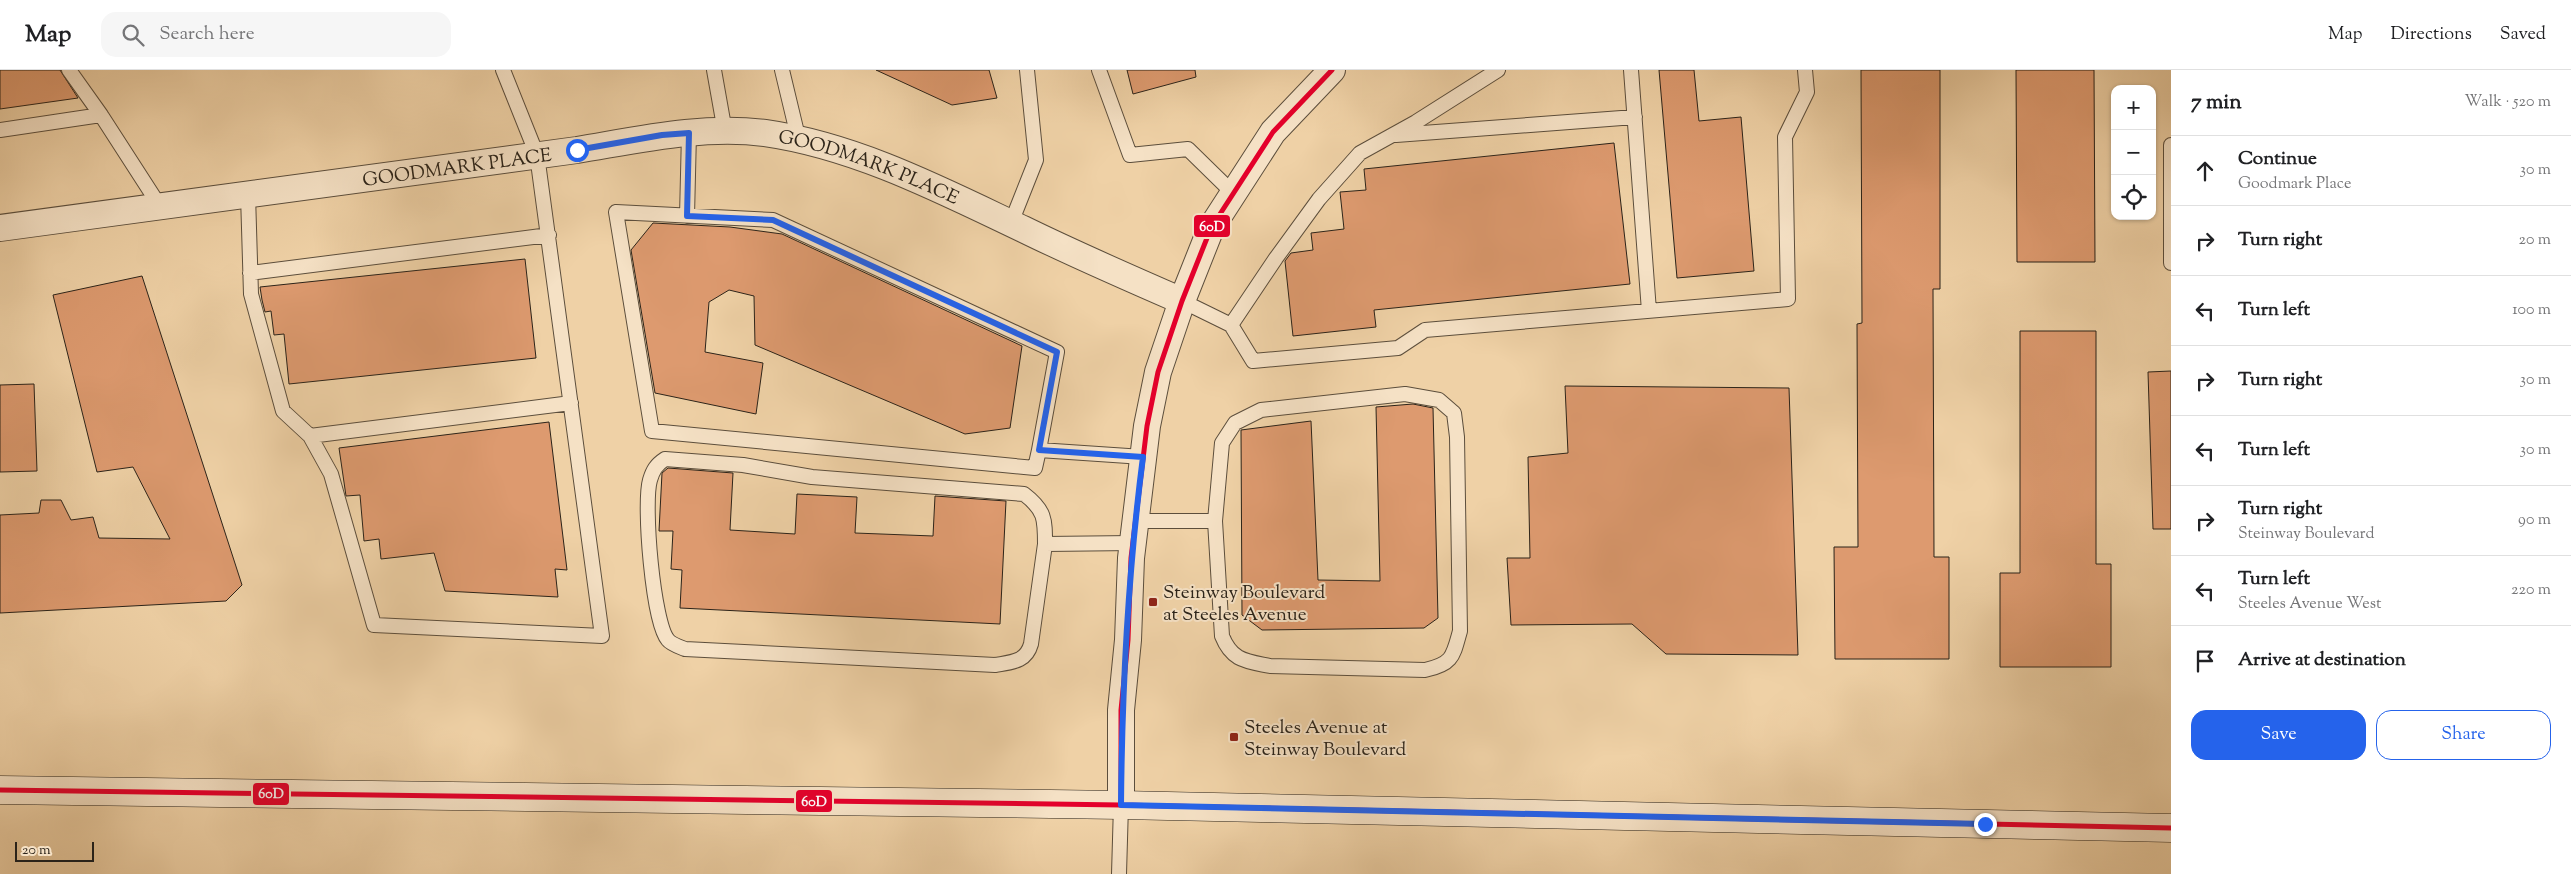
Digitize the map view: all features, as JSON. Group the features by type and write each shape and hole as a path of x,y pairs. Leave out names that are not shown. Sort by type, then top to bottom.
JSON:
{"main road":[{"path":"0,790 1121,805 2171,828"}],"street":[{"path":"1121,805 1121,710 1134,532 1143,457 1158,372 1182,301 1211,228 1273,132 1332,70"},
{"name":"GOODMARK PLACE","path":"0,228 161,208 537,155 662,135 725,132 764,133 849,153 930,185 1182,301"}],"lane":[{"path":"70,70 161,208"},
{"path":"248,195 251,294 283,411 310,436 331,474 374,625 602,636 537,155 502,70"},
{"path":"714,70 725,132"},
{"path":"782,70 799,141"},
{"path":"1011,223 1036,160 1027,70"},
{"path":"1099,70 1130,155 1188,149 1234,194"},
{"path":"1231,325 1319,199 1360,154 1498,70"},
{"path":"1631,70 1649,311"},
{"path":"1182,301 1231,325 1253,361 1398,348 1425,330 1788,299 1785,137 1807,92 1805,70"},
{"path":"0,130 101,115"},
{"path":"1393,135 1635,118"},
{"path":"687,216 689,133"},
{"path":"2171,145 2171,263"},
{"path":"616,212 773,220 1057,352 1039,450 1035,468 652,431 616,212"},
{"path":"250,272 549,235"},
{"path":"1406,394 1439,400 1454,413 1457,437 1460,631 1453,657 1442,666 1426,670 1270,666 1246,661 1228,650 1222,636 1215,521 1222,443 1235,423 1261,410 1406,394"},
{"path":"310,436 571,403"},
{"path":"1039,450 1143,457"},
{"path":"665,459 743,465 812,478 1024,494 1039,505 1045,522 1045,544 1031,644 1029,653 1020,661 996,665 685,649 668,641 661,627 648,540 647,498 650,481 656,465 665,459"},
{"path":"1045,544 1215,521"},
{"path":"1119,874 1121,805"}],"building":[{"path":"0,70 60,70 78,98 0,109"},
{"path":"876,70 989,70 997,98 952,105"},
{"path":"1127,70 1195,70 1196,77 1133,94"},
{"path":"1659,70 1694,70 1699,121 1741,117 1754,271 1677,278"},
{"path":"1861,70 1940,70 1940,289 1933,289 1934,557 1949,557 1949,659 1835,659 1834,547 1858,547 1857,324 1862,323"},
{"path":"2016,70 2094,70 2095,262 2017,262"},
{"path":"1614,143 1630,284 1374,310 1376,327 1293,336 1285,261 1291,253 1313,250 1311,233 1344,229 1340,192 1366,190 1364,169"},
{"path":"653,223 730,227 782,234 1022,346 1010,428 965,434 755,345 754,296 729,290 709,302 705,352 763,363 756,414 655,393 631,250"},
{"path":"525,259 536,358 289,384 284,334 274,335 271,311 265,312 260,287"},
{"path":"142,276 242,585 226,601 0,613 0,515 39,513 41,500 61,500 71,520 93,517 99,538 170,539 133,467 97,472 53,295"},
{"path":"2020,331 2096,331 2096,564 2111,564 2111,667 2000,667 2000,573 2020,573"},
{"path":"2171,371 2171,529 2153,529 2148,372"},
{"path":"34,384 37,471 0,472 0,385"},
{"path":"1565,386 1789,388 1798,655 1666,654 1632,624 1511,625 1507,558 1530,558 1528,457 1568,453"},
{"path":"1413,404 1433,408 1438,618 1424,628 1262,630 1242,615 1241,430 1311,421 1318,580 1380,581 1376,407"},
{"path":"549,422 567,570 555,569 558,597 445,591 434,553 381,559 379,539 364,541 360,495 346,496 339,448"},
{"path":"668,468 733,473 730,530 795,534 797,494 857,497 855,533 933,536 935,496 1006,501 1000,624 680,608 682,570 671,569 673,531 659,531 662,473"}],"transit line":[{"name":"60D","path":"1121,805 1121,710 1128,640 1131,558 1147,426 1158,372 1182,301 1211,228 1273,132 1332,70"},
{"name":"60D","path":"0,790 1121,805 2171,828"}],"place":[{"name":"Steinway Boulevard at Steeles Avenue","path":"1153,602"},
{"name":"Steeles Avenue at Steinway Boulevard","path":"1234,737"}],"route":[{"path":"577,150 662,135 689,133 687,216 773,220 1057,352 1039,450 1143,457 1131,558 1128,640 1121,710 1121,805 1985,824"}]}
